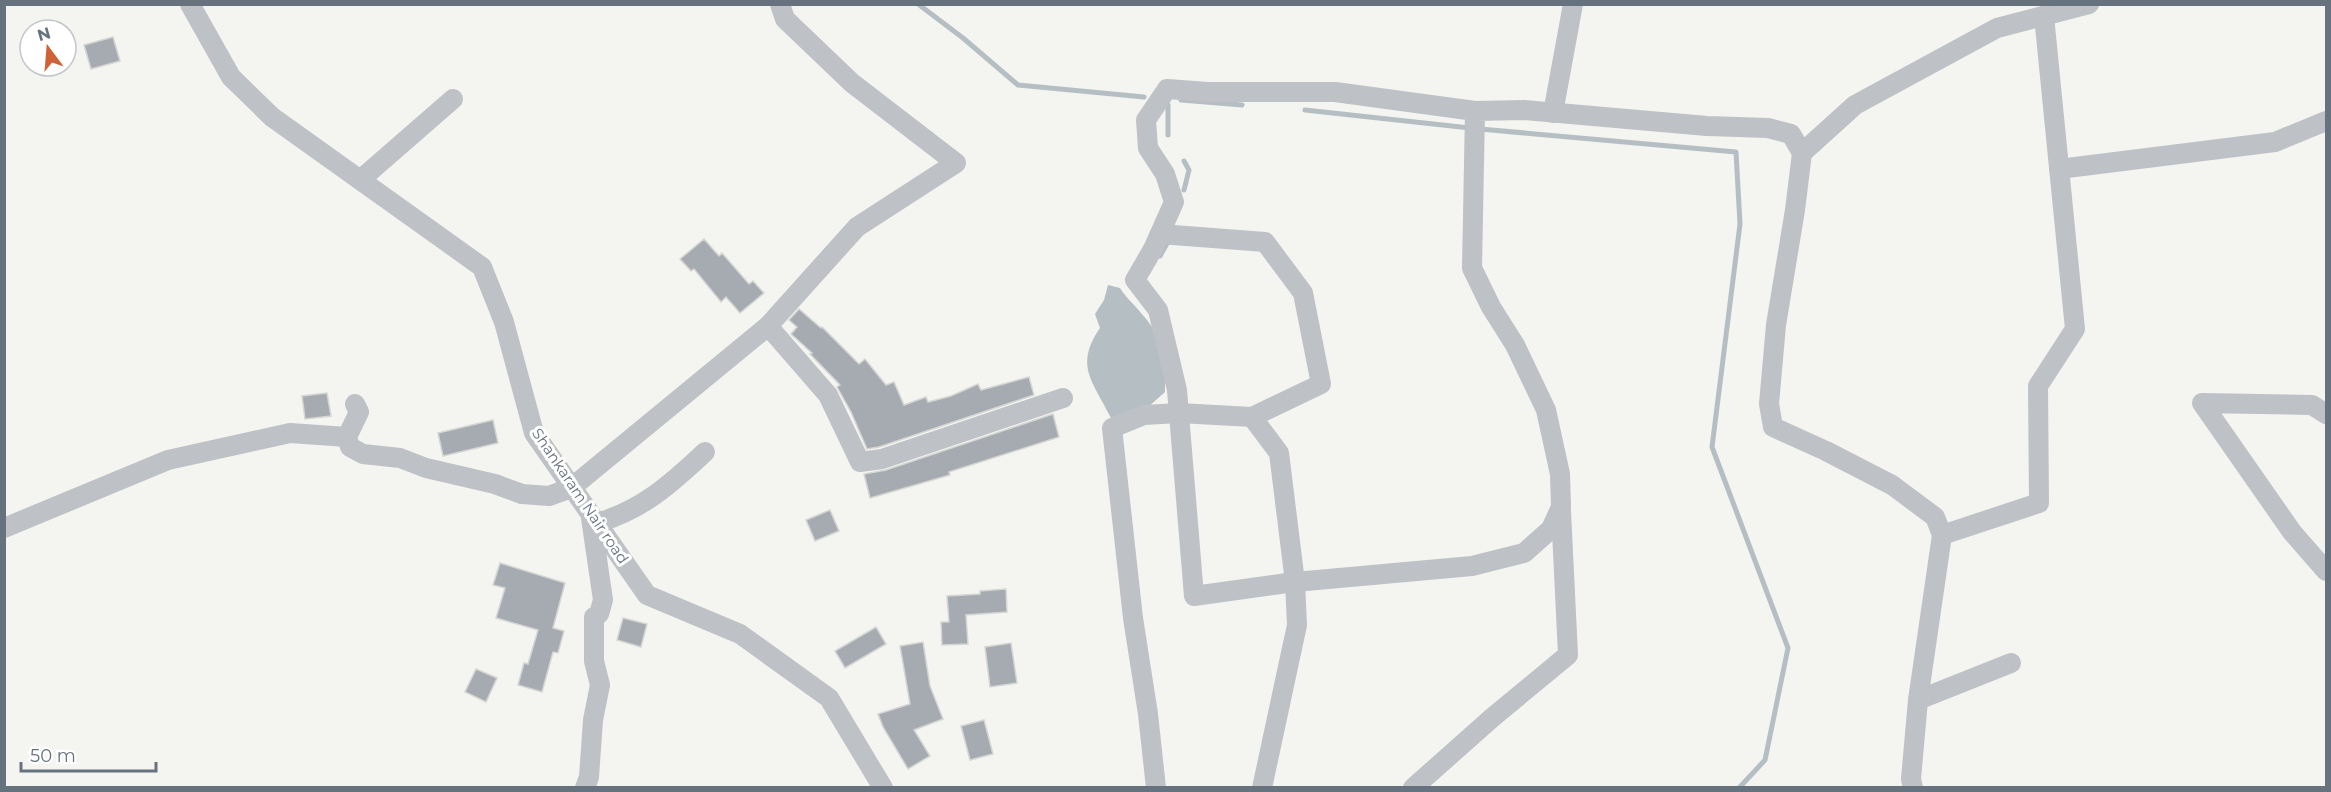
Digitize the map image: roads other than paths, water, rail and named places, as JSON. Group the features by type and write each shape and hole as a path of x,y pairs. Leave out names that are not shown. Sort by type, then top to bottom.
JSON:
{"street":[{"name":"Shankaram Nair road","path":"190,4 231,77 272,117 482,267 504,322 534,434 647,595 740,634 829,698 883,788"},
{"path":"355,404 359,412 346,437 350,447 363,454 400,458 426,468 495,484 522,494 549,496 572,488 768,326 856,227 956,163 852,83 785,19 780,4"},
{"path":"1553,113 1573,4"},
{"path":"1802,153 1855,105 1997,28 2089,4"},
{"path":"1942,535 2039,503 2038,386 2075,329 2044,16"},
{"path":"1561,507 1551,529 1524,553 1472,566 1295,582 1194,596 1177,390 1158,310 1135,280 1174,202 1166,174 1149,148 1146,120 1167,89 1209,92 1335,92 1475,122 1524,110 1707,126 1768,128 1791,134 1802,153 1796,210 1776,325 1769,404 1773,427 1892,485 1935,517 1942,535 1918,700 1911,779 1913,788"},
{"path":"360,180 453,99"},
{"path":"2059,169 2275,142 2326,121"},
{"path":"1413,788 1568,655 1560,474 1546,410 1515,345 1491,307 1472,268 1475,122"},
{"path":"1156,788 1148,714 1132,618 1112,428 1144,415 1179,413 1252,417 1321,384 1303,293 1265,242 1160,234"},
{"path":"768,326 828,395 860,462 882,459 1062,398"},
{"path":"2326,414 2312,405 2202,403 2292,532 2326,571"},
{"path":"1252,417 1280,453 1295,582 1297,625 1262,788"},
{"path":"4,528 168,460 290,433 346,437"},
{"path":"585,788 590,777 593,720 600,684 594,661 593,623 594,617 599,614 603,600 594,519 619,516 650,500 705,452"},
{"path":"1918,700 2012,663"}],"waterway":[{"path":"918,4 963,38 1018,85 1144,97"},
{"path":"1181,100 1242,105"},
{"path":"1168,105 1168,135"},
{"path":"1305,110 1470,128"},
{"path":"1480,129 1736,152 1740,224 1712,447 1788,648 1765,760 1739,788"},
{"path":"1184,161 1189,170 1184,190"},
{"path":"1160,256 1170,238"}]}
